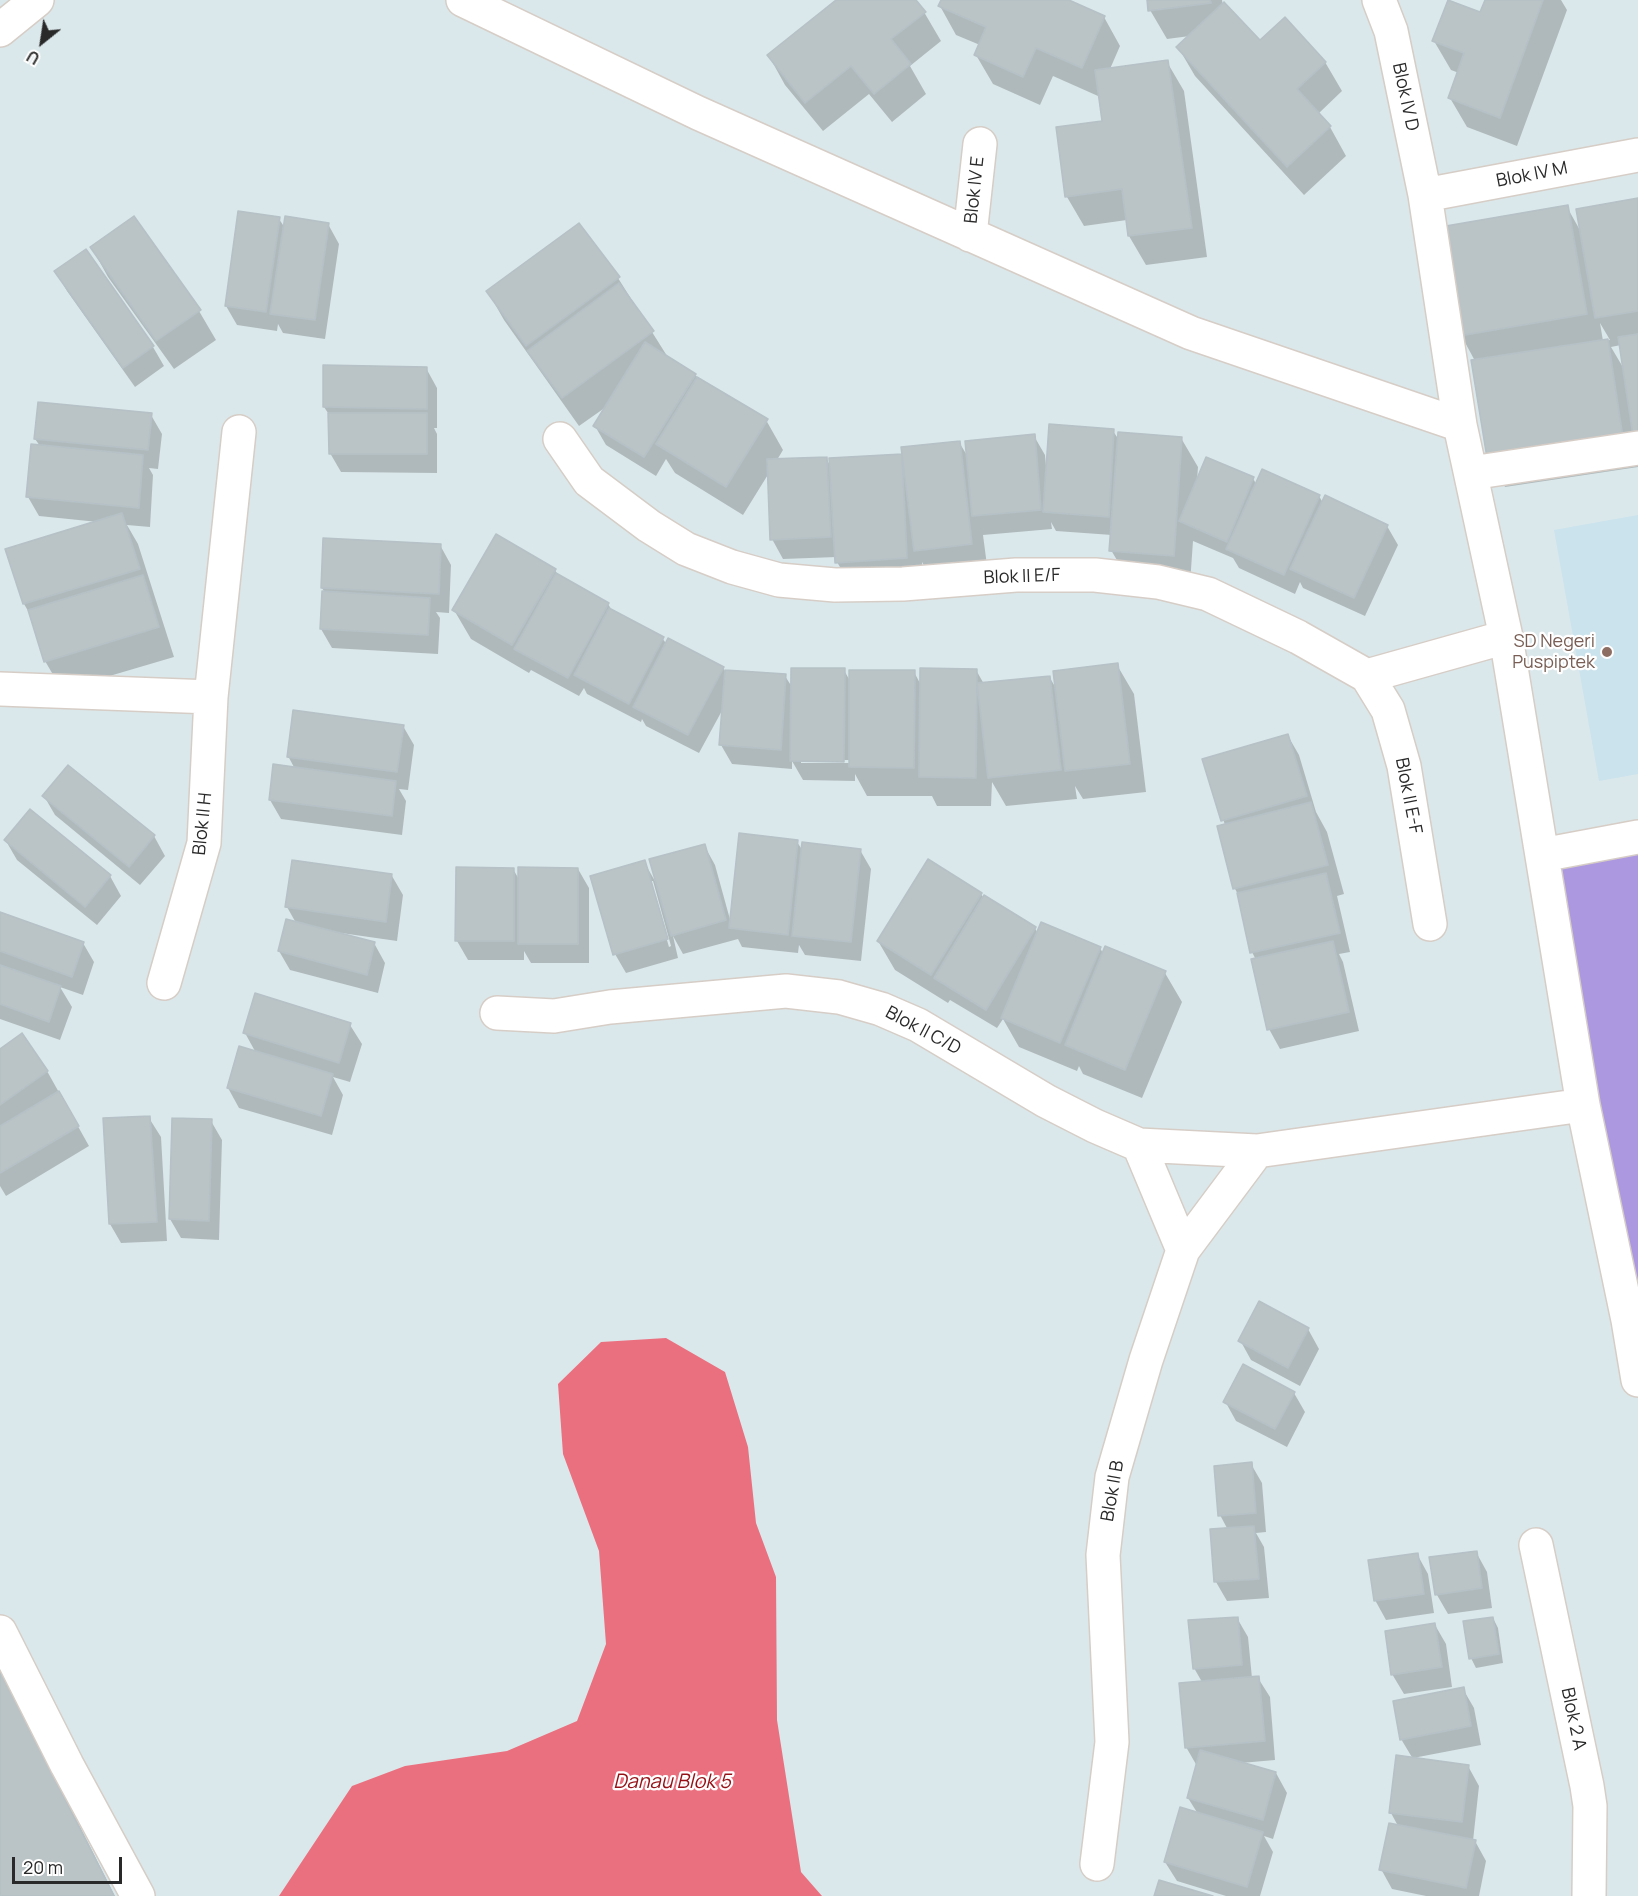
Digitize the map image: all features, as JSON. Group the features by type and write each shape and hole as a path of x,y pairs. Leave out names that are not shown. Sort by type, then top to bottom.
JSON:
{"street":[{"path":"0,30 37,0"},
{"path":"463,0 698,113 1191,333 1460,425"},
{"name":"Blok IV D","path":"1379,0 1391,31 1425,195 1460,425 1506,637 1583,1106 1633,1319 1638,1380"},
{"name":"Blok IV E","path":"970,236 980,144"},
{"name":"Blok IV M","path":"1425,195 1638,155"},
{"name":"Blok II H","path":"164,983 204,843 211,697 239,432"},
{"name":"Blok II E/F","path":"560,439 589,482 649,526 686,549 732,567 779,580 835,585 903,584 1016,575 1095,575 1158,582 1208,594 1298,637 1367,676"},
{"path":"1471,473 1638,448"},
{"path":"1367,676 1506,637"},
{"name":"Blok II E-F","path":"1367,676 1388,710 1404,766 1430,924"},
{"path":"0,689 211,697"},
{"path":"1542,855 1638,837"},
{"name":"Blok II C/D","path":"497,1013 554,1016 621,1006 786,991 839,997 881,1009 918,1025 1046,1101 1139,1145 1257,1151 1583,1106"},
{"path":"1139,1145 1183,1250"},
{"name":"Blok II B","path":"1097,1864 1112,1742 1103,1555 1112,1477 1146,1360 1183,1250 1257,1151"},
{"name":"Blok 2 A","path":"1536,1545 1587,1786 1590,1806 1589,1896"},
{"path":"0,1632 67,1765 138,1896"}],"shaded area":[{"name":"SD Negeri Puspiptek","path":"1638,515 1638,774 1599,781 1554,530"},
{"path":"1638,848 1638,1311 1633,1311 1559,861"}],"water":[{"name":"Danau Blok 5","path":"666,1338 725,1372 748,1447 756,1523 776,1577 777,1720 801,1872 822,1896 279,1896 352,1786 405,1766 507,1751 577,1721 606,1644 599,1551 563,1454 558,1384 601,1342"}],"building":[{"path":"836,0 916,0 926,12 891,39 911,64 874,94 851,66 805,103 767,55"},
{"path":"941,0 1069,0 1105,16 1082,68 1036,48 1023,77 974,55 986,27 938,6"},
{"path":"1147,0 1210,0 1211,3 1148,11"},
{"path":"1448,0 1480,12 1485,0 1543,0 1500,118 1448,98 1464,53 1432,41"},
{"path":"1224,2 1260,40 1285,17 1326,62 1297,89 1331,126 1287,167 1176,47"},
{"path":"1168,60 1192,228 1128,236 1122,189 1065,197 1056,127 1102,121 1095,70"},
{"path":"1638,198 1638,311 1595,318 1576,209"},
{"path":"1568,205 1587,314 1459,336 1440,227"},
{"path":"238,211 280,217 266,312 225,306"},
{"path":"134,216 201,310 156,341 90,247"},
{"path":"285,216 329,223 315,320 270,314"},
{"path":"579,223 620,277 526,346 486,291"},
{"path":"86,249 154,346 123,368 54,271"},
{"path":"619,283 654,331 562,398 527,351"},
{"path":"1638,334 1638,441 1634,442 1618,337"},
{"path":"1608,339 1623,438 1487,458 1471,360"},
{"path":"645,342 696,374 644,457 593,426"},
{"path":"323,365 427,367 427,409 323,407"},
{"path":"697,377 768,419 726,487 656,444"},
{"path":"38,402 152,413 148,450 34,439"},
{"path":"328,413 427,413 427,454 329,454"},
{"path":"1049,424 1114,429 1109,517 1043,512"},
{"path":"1118,432 1182,437 1174,556 1109,551"},
{"path":"1035,434 1041,510 972,516 965,441"},
{"path":"960,441 972,544 914,551 901,447"},
{"path":"31,444 143,455 139,508 26,497"},
{"path":"902,454 907,558 835,563 829,458"},
{"path":"827,457 831,537 770,540 767,459"},
{"path":"1206,457 1254,477 1227,542 1179,521"},
{"path":"1262,469 1320,495 1284,575 1226,549"},
{"path":"1325,495 1388,525 1354,598 1290,569"},
{"path":"122,513 140,569 23,604 5,549"},
{"path":"496,534 556,569 512,645 452,610"},
{"path":"323,538 441,544 439,594 321,588"},
{"path":"556,573 609,603 568,678 514,649"},
{"path":"143,575 159,627 44,662 28,610"},
{"path":"322,591 430,598 428,635 320,629"},
{"path":"609,608 664,637 629,704 574,675"},
{"path":"668,638 724,667 688,735 633,707"},
{"path":"1118,663 1130,764 1065,771 1053,671"},
{"path":"791,668 845,668 844,762 790,761"},
{"path":"920,668 977,669 976,778 919,777"},
{"path":"725,670 786,674 781,750 719,745"},
{"path":"849,670 915,670 914,768 849,767"},
{"path":"1050,676 1061,770 988,778 977,683"},
{"path":"293,710 404,725 397,772 287,757"},
{"path":"1288,734 1307,796 1221,821 1202,759"},
{"path":"273,764 396,781 392,816 269,800"},
{"path":"68,765 155,835 129,867 42,796"},
{"path":"1311,802 1328,865 1233,889 1217,826"},
{"path":"30,809 111,875 85,907 4,840"},
{"path":"739,833 798,840 788,935 729,928"},
{"path":"802,842 861,849 851,942 792,936"},
{"path":"705,844 726,920 671,936 649,859"},
{"path":"928,859 982,893 931,975 877,941"},
{"path":"292,860 392,874 386,922 285,907"},
{"path":"645,860 668,939 613,955 590,876"},
{"path":"456,867 514,868 514,941 455,941"},
{"path":"518,867 578,868 578,944 518,944"},
{"path":"1326,873 1340,933 1250,953 1237,893"},
{"path":"984,895 1036,927 986,1010 934,978"},
{"path":"0,912 84,942 72,977 0,951"},
{"path":"286,919 375,942 367,975 278,951"},
{"path":"1041,922 1101,947 1060,1043 1001,1018"},
{"path":"1333,941 1349,1012 1267,1030 1251,959"},
{"path":"1105,946 1166,971 1125,1070 1065,1045"},
{"path":"0,965 61,986 49,1022 0,1004"},
{"path":"255,993 351,1023 339,1063 243,1033"},
{"path":"22,1033 48,1071 0,1105 0,1049"},
{"path":"239,1046 333,1074 321,1116 227,1088"},
{"path":"59,1091 79,1126 0,1173 0,1126"},
{"path":"150,1116 157,1222 109,1224 103,1118"},
{"path":"172,1118 212,1119 209,1221 169,1219"},
{"path":"1259,1301 1309,1328 1288,1368 1238,1341"},
{"path":"1243,1364 1295,1392 1275,1429 1223,1402"},
{"path":"1252,1462 1256,1513 1218,1516 1214,1466"},
{"path":"1254,1526 1259,1579 1214,1582 1210,1529"},
{"path":"1477,1551 1482,1588 1435,1595 1429,1557"},
{"path":"1418,1553 1424,1594 1374,1601 1368,1560"},
{"path":"1238,1617 1242,1665 1193,1669 1188,1620"},
{"path":"1493,1617 1499,1654 1469,1659 1463,1621"},
{"path":"1435,1623 1442,1667 1391,1675 1385,1631"},
{"path":"0,1670 114,1896 0,1896"},
{"path":"1259,1676 1265,1741 1185,1748 1179,1683"},
{"path":"1464,1687 1471,1726 1400,1740 1393,1701"},
{"path":"1200,1750 1276,1772 1263,1820 1187,1798"},
{"path":"1396,1755 1469,1765 1462,1822 1389,1813"},
{"path":"1180,1807 1263,1832 1247,1887 1164,1862"},
{"path":"1389,1823 1476,1840 1466,1888 1379,1870"},
{"path":"1159,1880 1213,1896 1154,1896"}],"place":[{"name":"SD Negeri Puspiptek","path":"1607,652"}]}
